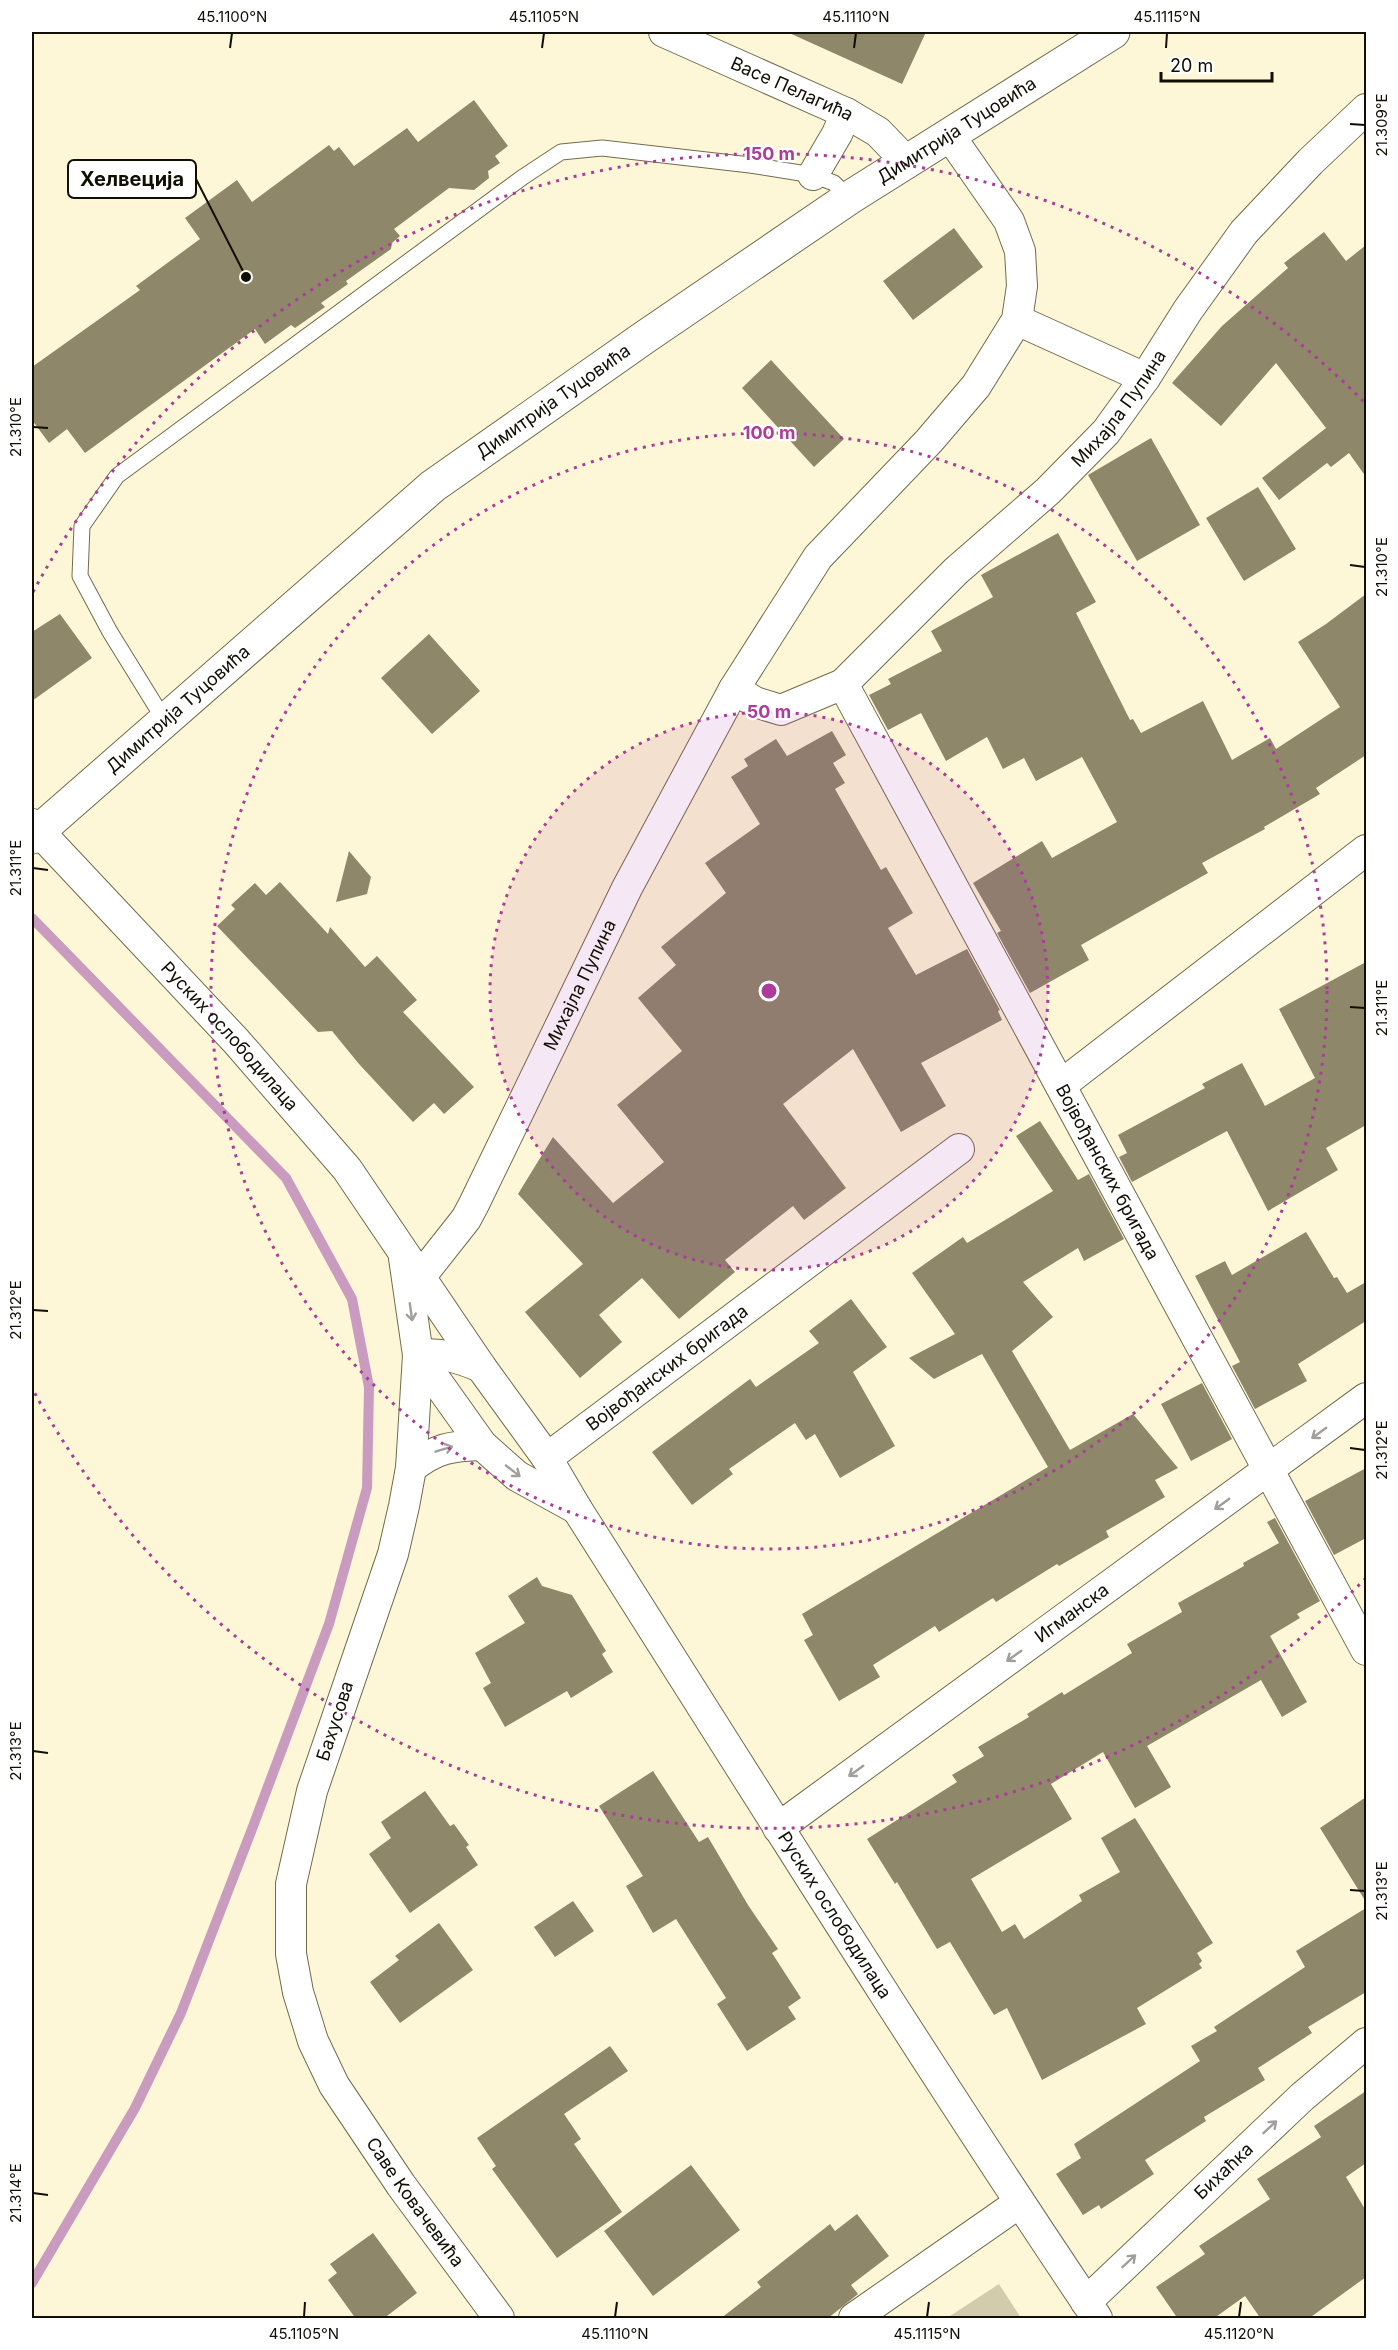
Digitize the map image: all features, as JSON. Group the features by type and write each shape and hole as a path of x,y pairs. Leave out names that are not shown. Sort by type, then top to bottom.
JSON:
{"street":[{"name":"Васе Пелагића","path":"664,32 846,113 878,132 908,162"},
{"name":"Димитрија Туцовића","path":"34,830 165,721 433,486 645,337 849,198 1113,32"},
{"name":"Михајла Пупина","path":"734,689 755,702 781,710 843,684 956,571 1048,491 1106,432 1132,373 1188,310 1244,232 1310,162 1366,109"},
{"path":"813,175 837,134 846,113"},
{"name":"Михајла Пупина","path":"412,1265 466,1219 627,888 734,689 818,557 929,441 976,386 1017,320 1022,286 1020,252 1015,235 950,135"},
{"path":"1017,320 1132,373"},
{"path":"843,684 1061,1085"},
{"name":"Руских ослободилаца","path":"34,830 236,1041 347,1169 547,1458 778,1828 1019,2203 1092,2310"},
{"name":"Војвођанских бригада","path":"1366,850 1061,1085 1366,1650"},
{"name":"Војвођанских бригада","path":"547,1458 959,1149"},
{"name":"Руских ослободилаца","path":"412,1265 418,1355 482,1444 517,1476 577,1509"},
{"path":"418,1355 435,1353 453,1355 482,1367"},
{"name":"Бахусова","path":"334,2085 313,2042 298,1992 291,1954 291,1884 312,1791 393,1554 411,1468 418,1355"},
{"name":"Игманска","path":"778,1828 1366,1398"},
{"path":"411,1468 429,1454 451,1446 482,1444"},
{"name":"Бихаћка","path":"1092,2310 1302,2097 1366,2043"},
{"name":"Саве Ковачевића","path":"334,2085 400,2185 500,2319"},
{"path":"854,2319 1019,2203"}],"lane":[{"path":"165,721 110,632 80,576 82,526 117,476 523,177 561,152 602,148 750,165 813,175 834,183 849,198"}],"shaded area":[{"path":"999,2284 1021,2318 952,2318 950,2316"}],"building":[{"path":"787,32 926,32 902,84"},
{"path":"474,100 508,146 495,156 500,163 488,171 489,178 474,190 449,188 394,229 400,236 392,243 391,249 346,281 348,284 321,303 325,307 295,328 291,325 265,344 255,329 85,453 67,429 49,443 32,420 32,367 140,290 136,286 200,239 185,218 237,180 252,202 329,145 334,151 339,147 354,166 407,128 418,142"},
{"path":"954,228 983,267 913,320 883,281"},
{"path":"1324,232 1346,261 1366,245 1366,477 1349,453 1331,467 1327,463 1279,500 1262,478 1326,428 1276,363 1221,426 1172,383 1222,326 1288,268 1284,263"},
{"path":"771,360 844,439 814,467 742,388"},
{"path":"1151,438 1200,525 1137,561 1088,475"},
{"path":"1258,487 1296,549 1244,581 1206,518"},
{"path":"1058,533 1096,602 1076,613 1130,720 1133,719 1141,733 1203,701 1232,760 1270,738 1276,749 1340,707 1298,642 1366,594 1366,755 1316,788 1320,794 1264,827 1265,829 1202,863 1208,873 1081,945 1089,960 1030,993 997,933 1001,931 973,883 1042,841 1052,858 1117,822 1082,757 1036,781 1024,758 1003,769 987,737 946,761 921,713 888,730 869,695 891,684 888,679 942,651 931,631 993,597 981,575"},
{"path":"60,614 92,658 32,701 32,632"},
{"path":"429,634 480,691 432,734 381,678"},
{"path":"832,731 846,755 833,763 845,783 835,789 881,870 886,867 913,913 888,928 916,975 967,949 1000,1010 998,1011 1002,1020 921,1063 946,1106 901,1132 853,1049 783,1104 846,1188 804,1220 793,1206 725,1260 735,1272 679,1319 642,1278 599,1315 622,1342 580,1378 525,1312 583,1264 518,1194 553,1137 613,1203 664,1162 617,1105 682,1051 638,998 676,965 661,947 726,893 705,863 760,824 731,777 748,766 744,759 776,739 787,756"},
{"path":"349,851 371,877 367,894 336,902"},
{"path":"280,882 328,934 330,927 365,967 377,956 417,1000 403,1012 474,1087 444,1114 434,1103 413,1122 332,1031 318,1032 217,926 235,909 231,905 255,883 266,895"},
{"path":"1366,962 1366,1125 1326,1148 1338,1170 1268,1211 1227,1131 1132,1182 1119,1157 1127,1153 1118,1135 1205,1088 1202,1084 1242,1063 1265,1106 1315,1078 1279,1009"},
{"path":"1040,1121 1078,1180 1089,1174 1124,1239 1084,1261 1078,1248 1023,1282 1053,1317 1012,1351 1070,1450 1133,1414 1178,1468 1155,1480 1165,1497 1106,1531 1109,1537 1059,1566 1057,1564 996,1602 993,1598 939,1632 935,1626 873,1665 880,1677 839,1701 804,1640 813,1635 802,1614 1048,1467 982,1354 934,1379 909,1358 955,1334 912,1273 963,1237 967,1243 1053,1191 1016,1136"},
{"path":"1306,1232 1334,1278 1337,1277 1347,1293 1366,1282 1366,1321 1298,1364 1307,1381 1255,1409 1232,1366 1240,1362 1195,1276 1225,1261 1232,1275"},
{"path":"851,1299 887,1347 853,1372 895,1446 840,1478 815,1434 806,1440 795,1423 729,1469 733,1474 692,1505 652,1452 750,1379 756,1387 819,1343 809,1331"},
{"path":"1202,1383 1232,1439 1191,1461 1161,1404"},
{"path":"1366,1468 1366,1538 1334,1555 1305,1501"},
{"path":"1275,1518 1320,1601 1297,1614 1300,1618 1270,1636 1307,1702 1282,1717 1261,1680 1147,1746 1171,1787 1135,1808 1103,1752 1051,1784 1072,1819 971,1879 1002,1932 1015,1924 1024,1939 1082,1901 1079,1895 1120,1872 1101,1838 1135,1818 1213,1943 1197,1953 1202,1961 1199,1964 1202,1968 1137,2008 1146,2024 1042,2080 1007,2008 994,2015 950,1942 937,1949 897,1882 895,1884 867,1839 957,1782 952,1775 984,1756 978,1747 1029,1717 1027,1714 1062,1692 1064,1695 1132,1653 1127,1644 1182,1612 1178,1603 1244,1566 1243,1563 1279,1543 1267,1522"},
{"path":"537,1577 542,1586 572,1595 606,1651 602,1654 613,1672 571,1698 567,1691 505,1727 483,1688 491,1683 475,1653 525,1623 508,1596"},
{"path":"653,1771 699,1842 708,1837 748,1905 778,1949 772,1953 801,1998 788,2007 796,2019 747,2051 717,2004 726,1998 676,1919 653,1933 626,1886 643,1876 599,1806"},
{"path":"425,1791 450,1826 454,1824 469,1845 466,1847 478,1865 410,1913 369,1854 391,1838 381,1822"},
{"path":"1366,1797 1366,1902 1320,1828"},
{"path":"573,1901 594,1931 555,1957 534,1927"},
{"path":"1366,1908 1366,1992 1308,2027 1312,2033 1258,2068 1265,2080 1204,2117 1206,2121 1145,2160 1154,2174 1101,2209 1099,2205 1083,2215 1056,2174 1081,2158 1074,2144 1200,2061 1191,2046 1217,2031 1214,2027 1305,1967 1296,1951"},
{"path":"439,1923 473,1970 400,2023 370,1982 399,1960 395,1956"},
{"path":"610,2046 628,2071 564,2114 581,2139 574,2144 622,2212 557,2258 492,2169 496,2166 477,2138"},
{"path":"1366,2091 1366,2163 1346,2177 1366,2211 1366,2277 1308,2319 1261,2319 1245,2296 1213,2319 1178,2319 1156,2287 1205,2254 1199,2246 1270,2199 1257,2179 1321,2137 1314,2126"},
{"path":"691,2165 740,2230 653,2296 604,2231"},
{"path":"857,2214 889,2256 851,2285 858,2294 827,2319 720,2319 761,2287 757,2282 830,2224 835,2231"},
{"path":"373,2233 417,2293 383,2319 356,2319 328,2280 337,2273 330,2264"}],"waterway":[{"path":"32,918 286,1178 352,1299 369,1387 367,1488 329,1624 252,1829 181,2013 135,2108 32,2283"}],"place":[{"name":"Хелвеција","path":"246,277"}]}
